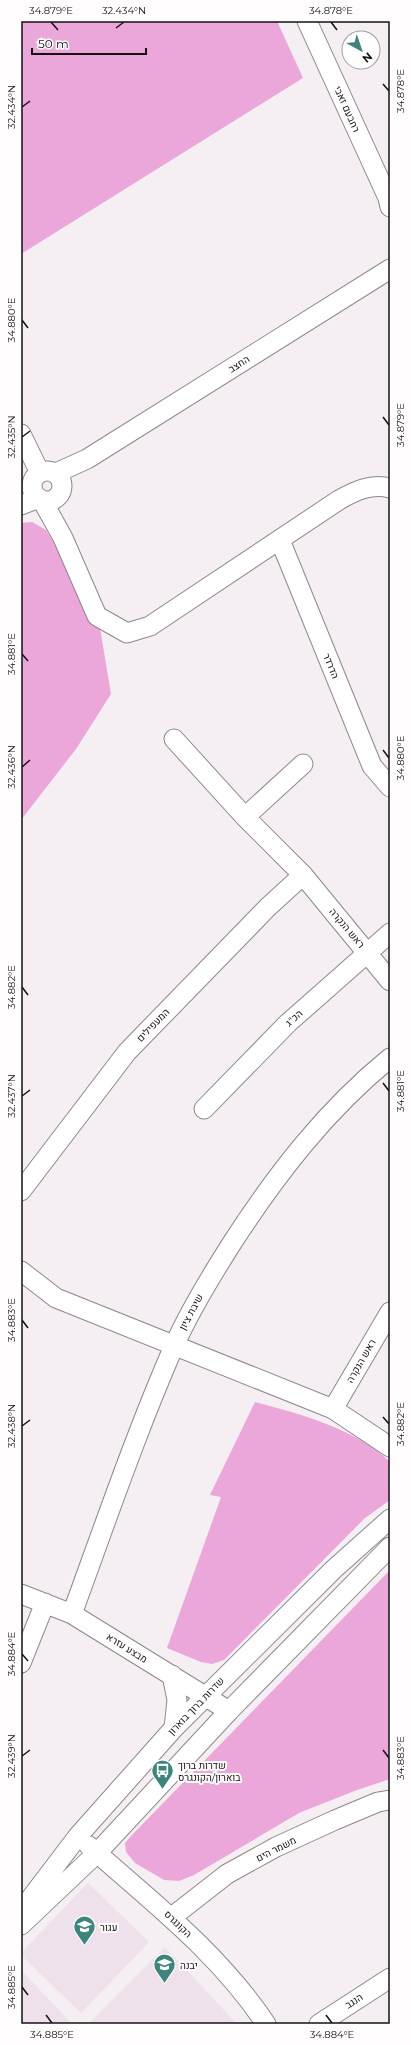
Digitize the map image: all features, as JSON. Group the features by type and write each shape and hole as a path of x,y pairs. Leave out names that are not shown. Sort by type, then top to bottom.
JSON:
{"street":[{"name":"רחבעם זאבי","path":"307,21 389,202"},
{"name":"החצב","path":"21,505 87,459 390,269"},
{"path":"21,434 63,538 97,616 127,633 150,626 339,500 355,491 370,486 390,488"},
{"name":"הדרדר","path":"280,540 372,766 390,787"},
{"name":"ראש הנקרה","path":"174,740 245,817 303,875 390,981"},
{"path":"245,817 303,764"},
{"name":"המעפילים","path":"21,1191 126,1052 268,907 303,875"},
{"name":"הכ\"ג","path":"204,1109 288,1023 390,933"},
{"name":"שיבת ציון","path":"72,1614 122,1476 174,1345 210,1277 259,1201 309,1136 363,1080 390,1058"},
{"path":"21,1271 56,1298 333,1409 390,1447"},
{"name":"ראש הנקרה","path":"333,1409 390,1312"},
{"name":"שדרות ברוך בוארון","path":"21,1911 78,1836 174,1728 334,1569 390,1519"},
{"path":"21,1925 97,1853 230,1710 390,1547"},
{"name":"מבצע עזרא","path":"21,1594 72,1614 230,1710"},
{"path":"21,1663 45,1603"},
{"path":"172,1675 177,1700 174,1728"},
{"name":"משמר הים","path":"172,1917 228,1874 276,1847 378,1802 390,1800"},
{"name":"הקונגרס","path":"78,1836 172,1917 247,1995 266,2024"},
{"name":"הנגב","path":"319,2024 390,1978"}],"shaded area":[{"path":"21,21 277,21 303,78 21,254"},
{"path":"32,522 46,530 98,616 111,694 76,749 21,820 21,523"},
{"path":"255,1402 327,1424 361,1440 377,1450 390,1462 390,1500 365,1518 224,1660 212,1664 201,1662 167,1648 221,1497 210,1495"},
{"path":"390,1570 390,1779 357,1790 299,1813 194,1875 179,1881 164,1880 135,1863 126,1852 125,1843"},
{"name":"עגור","path":"88,1883 149,1942 81,2013 21,1955 21,1953"},
{"name":"יבנה","path":"165,1947 237,2024 88,2024"},
{"path":"21,1970 72,2024 21,2024"}],"place":[{"name":"שדרות ברוך בוארון/הקונגרס","path":"162,1790"},
{"name":"עגור","path":"85,1946"},
{"name":"יבנה","path":"164,1984"}]}
